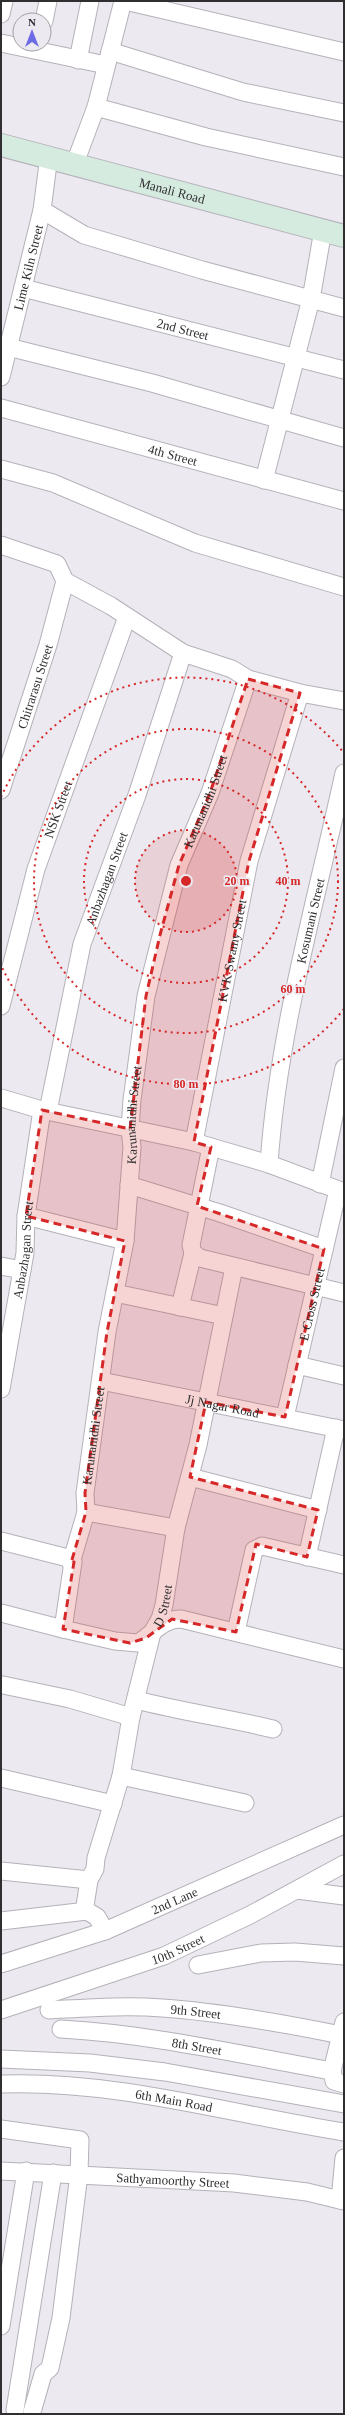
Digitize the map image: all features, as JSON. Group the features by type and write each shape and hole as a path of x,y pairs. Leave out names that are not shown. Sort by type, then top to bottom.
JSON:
{"main road":[{"name":"Manali Road","path":"1,145 75,163 344,236"}],"street":[{"path":"1,14 4,1"},
{"path":"46,12 48,1"},
{"path":"78,60 90,1"},
{"path":"75,163 96,107 124,1 344,52"},
{"path":"1,43 12,44"},
{"path":"52,52 78,60 108,58 242,92 344,113"},
{"path":"96,107 206,137 344,167"},
{"name":"Lime Kiln Street","path":"1,377 42,210 48,156"},
{"path":"42,210 84,235 202,270 344,308"},
{"path":"264,480 311,299 323,230"},
{"name":"2nd Street","path":"23,288 344,370"},
{"path":"8,347 152,383 344,438"},
{"name":"4th Street","path":"1,408 344,501"},
{"path":"1,469 53,483 195,543 344,586"},
{"path":"1,545 56,564 65,581 111,606 183,653 232,669 248,679 300,693 344,701"},
{"name":"Chitrarasu Street","path":"1,790 48,646 65,581"},
{"name":"NSK Street","path":"1,1006 36,869 127,617"},
{"name":"Anbazhagan Street","path":"1,1389 5,1338 22,1270 25,1252 26,1216 45,1110 82,944 137,795 183,653"},
{"name":"Karunanidhi Street","path":"63,1629 73,1567 73,1562 71,1563 86,1512 85,1493 107,1332 125,1241 132,1147 130,1129 146,996 160,934 179,865 210,792 248,679"},
{"name":"KVK Swamy Street","path":"194,1142 249,861 300,693"},
{"name":"Kosumani Street","path":"269,1164 272,1112 292,1006 344,773"},
{"path":"320,1184 344,1068"},
{"path":"1,1098 45,1110 194,1142 269,1164 341,1191"},
{"path":"180,1307 193,1253 191,1245 197,1206 211,1147"},
{"path":"129,1185 197,1206 324,1249"},
{"name":"E Cross Street","path":"285,1417 324,1249 341,1191"},
{"path":"26,1216 125,1241"},
{"path":"193,1253 200,1258 344,1293"},
{"path":"1,1266 22,1270"},
{"name":"D Street","path":"87,1911 85,1906 89,1880 95,1869 96,1858 121,1776 132,1717 152,1633 160,1619 164,1605 176,1528 190,1477 234,1267"},
{"path":"115,1293 224,1316"},
{"path":"296,1365 344,1376"},
{"name":"Jj Nagar Road","path":"101,1381 340,1429"},
{"path":"307,1557 340,1429"},
{"path":"190,1477 318,1510"},
{"path":"86,1512 176,1528"},
{"path":"1,1541 68,1558 71,1563"},
{"path":"236,1632 254,1550 257,1547 262,1546 344,1565"},
{"path":"1,1613 63,1629 130,1643 138,1642 152,1633 163,1623 172,1619 236,1632 344,1659"},
{"path":"3,1685 70,1699 132,1717"},
{"path":"137,1700 174,1710 188,1710 273,1729"},
{"path":"121,1776 245,1803"},
{"path":"1,1778 113,1804"},
{"name":"2nd Lane","path":"1,1964 105,1931 344,1825"},
{"name":"10th Street","path":"1,2010 164,1956 296,1890 344,1864"},
{"path":"1,1871 89,1880"},
{"path":"296,1890 344,1896"},
{"path":"1,1921 87,1911 97,1917 105,1931"},
{"path":"198,1965 261,1953 344,1956"},
{"name":"9th Street","path":"49,2010 118,2007 162,2008 342,2028"},
{"path":"342,2028 332,2071 334,2081 344,2084"},
{"name":"8th Street","path":"61,2029 91,2031 165,2041 332,2071"},
{"name":"6th Main Road","path":"1,2059 90,2063 165,2072 344,2104"},
{"name":"6th Main Road","path":"1,2084 77,2086 140,2094 344,2132"},
{"path":"1,2129 79,2139 79,2174 61,2318 50,2368 43,2374 34,2413 8,2409 53,2173"},
{"path":"342,2200 344,2161"},
{"name":"Sathyamoorthy Street","path":"1,2171 26,2171 234,2183 307,2192 342,2200"},
{"path":"1,2326 26,2171"}],"highlighted area":[{"path":"248,679 300,693 249,861 194,1142 211,1147 197,1206 324,1249 285,1417 206,1402 190,1477 318,1510 307,1557 256,1544 236,1632 172,1619 146,1638 130,1643 63,1629 74,1562 71,1563 86,1512 85,1493 107,1332 125,1241 26,1216 42,1110 130,1129 146,996 160,935 179,865 210,793"}]}
